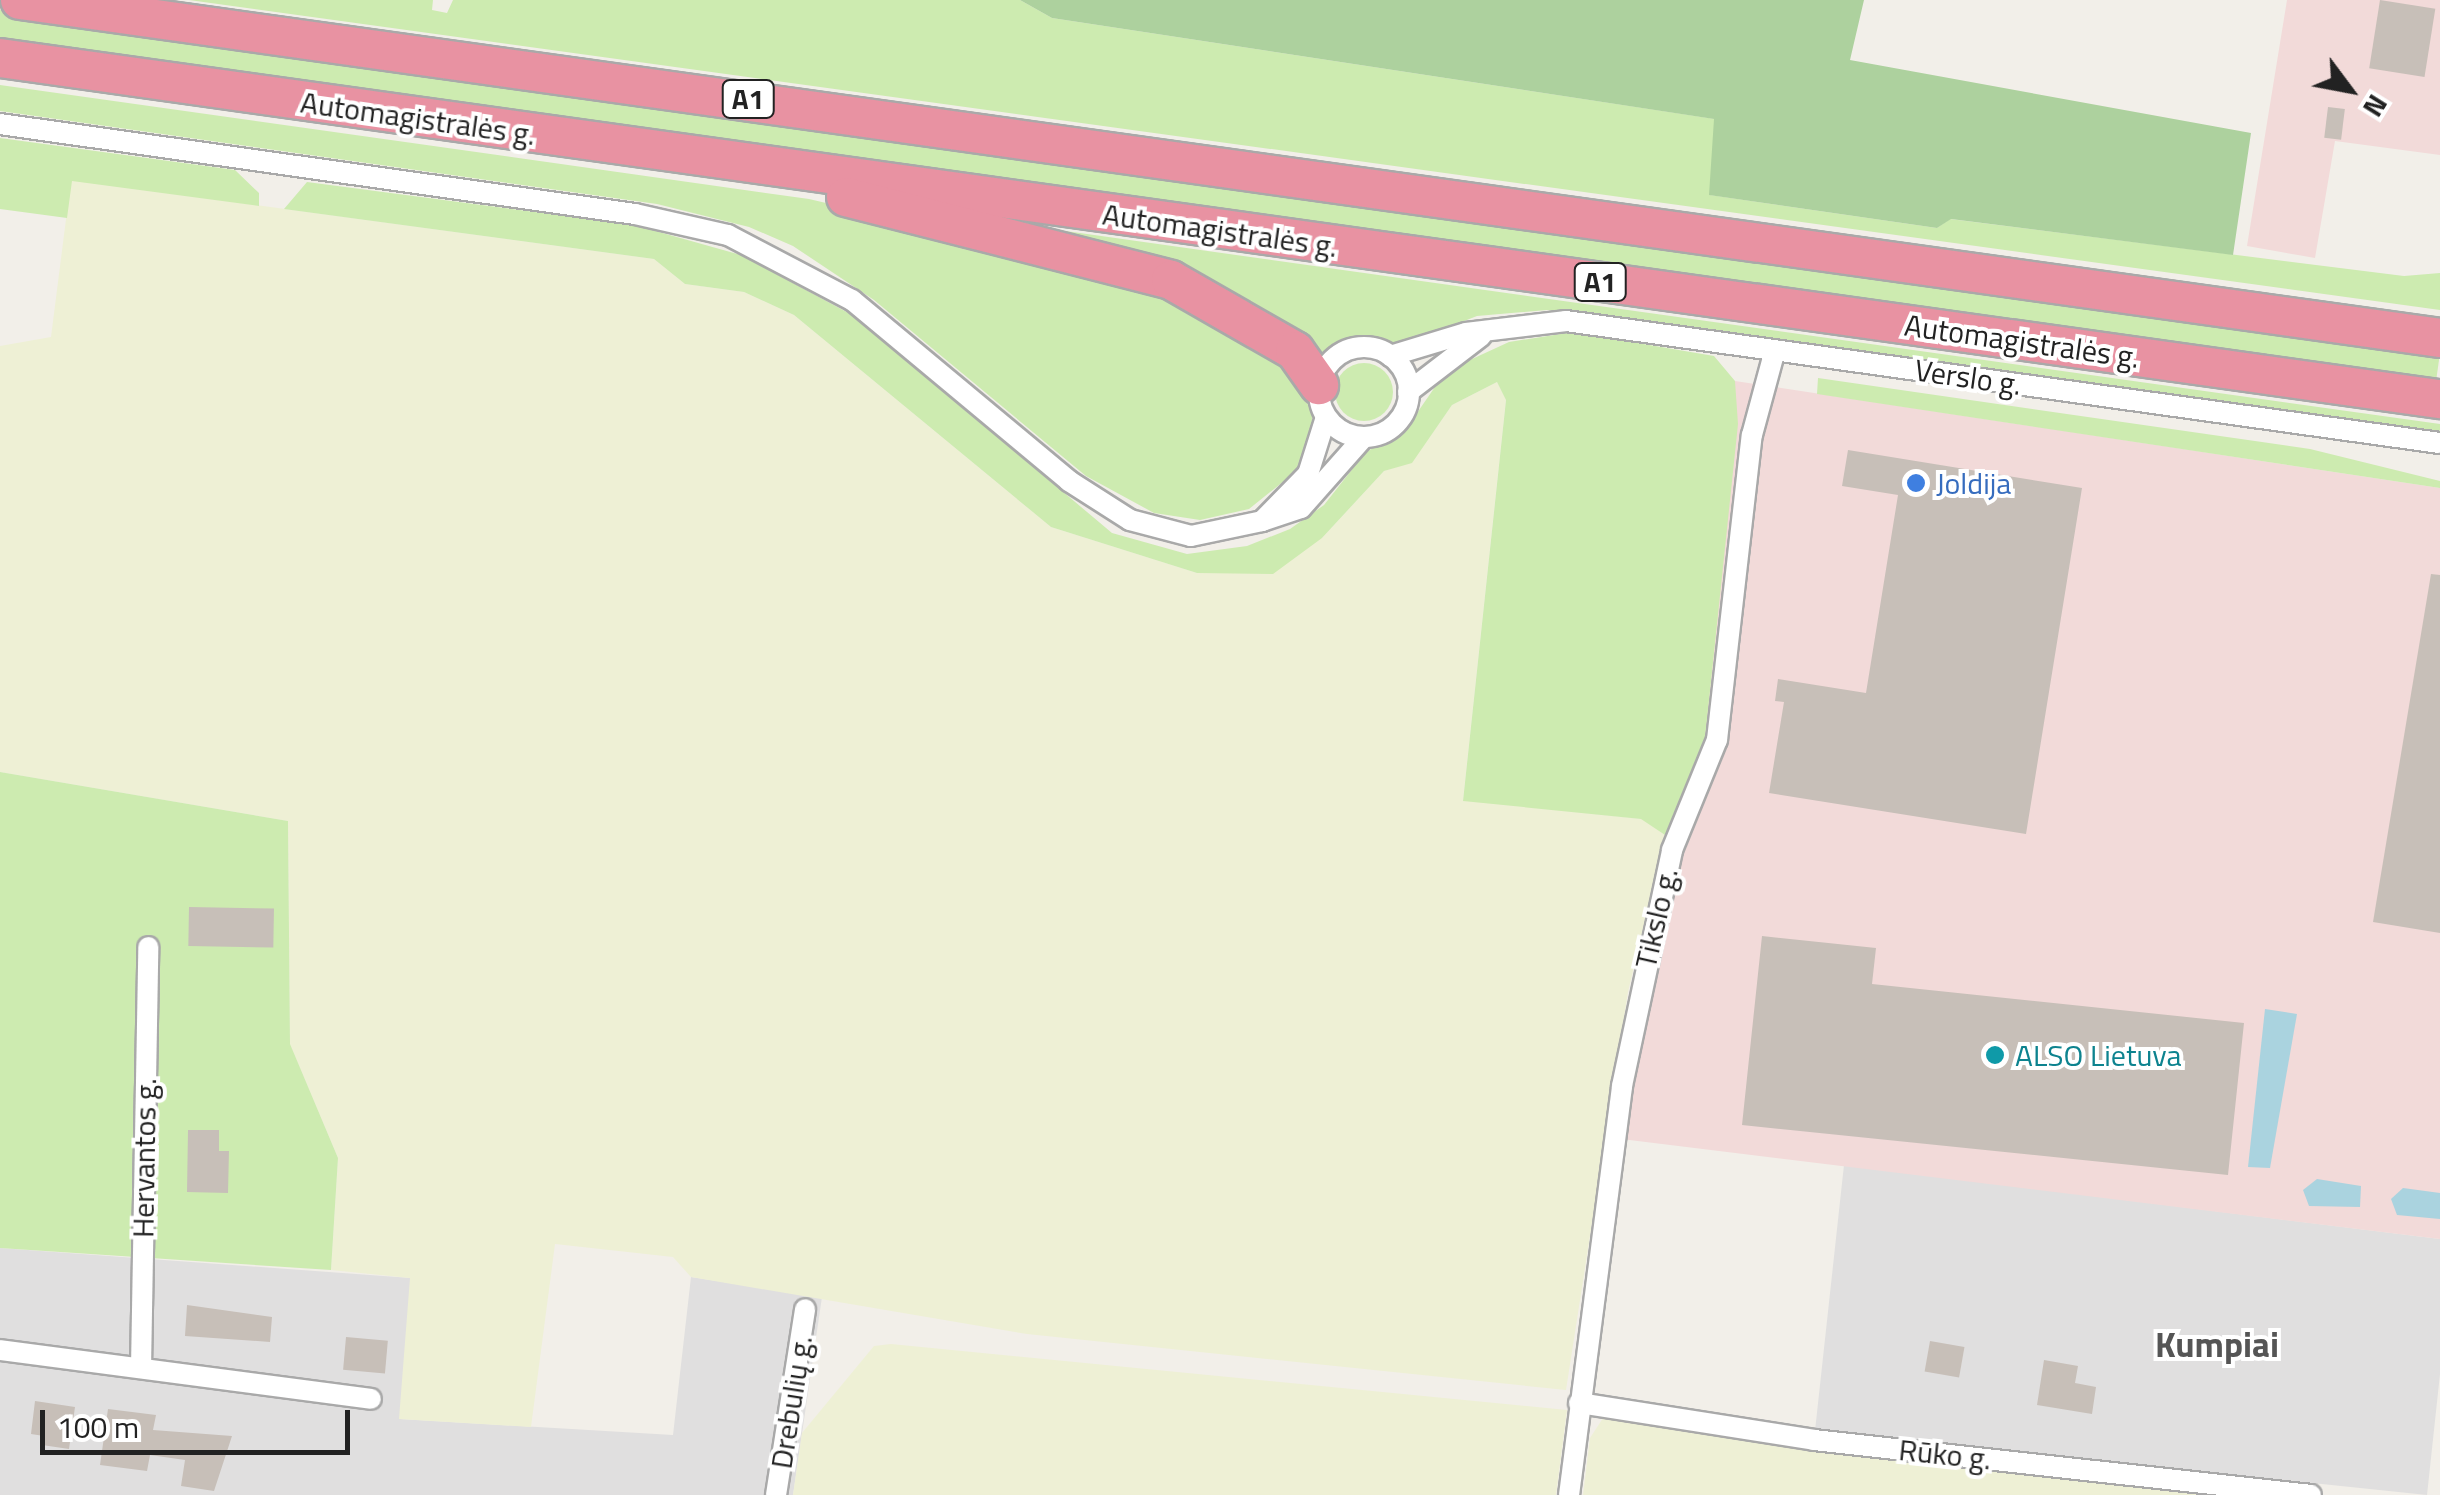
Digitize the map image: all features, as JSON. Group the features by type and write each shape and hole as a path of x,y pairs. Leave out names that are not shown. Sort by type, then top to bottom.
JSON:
{"highway":[{"name":"Automagistralės g.","path":"35,2 2440,338"},
{"name":"Automagistralės g.","path":"0,58 2440,398"},
{"path":"229,92 272,110 777,183 1127,264 1214,301 1295,351 1323,401"},
{"path":"1990,275 2060,268 2440,317"}],"street":[{"path":"0,124 635,214 728,236 852,300 1068,481 1130,520 1192,536 1302,508 1364,437 1399,420 1408,392 1496,328"},
{"name":"Verslo g.","path":"1390,356 1496,328 1566,321 2440,443"},
{"path":"1262,521 1308,474 1323,401 1342,353 1369,348 1390,356 1408,392"},
{"name":"Tikslo g.","path":"1568,1495 1622,1086 1672,850 1716,740 1752,436 1775,350"},
{"path":"1323,401 1364,437"},
{"name":"Hervantos g.","path":"140,1368 148,946"},
{"name":"Drebulių g.","path":"776,1495 806,1310"},
{"path":"0,1350 372,1399"},
{"name":"Rūko g.","path":"1580,1403 1814,1440 2311,1495"}],"shaded area":[{"path":"2287,0 2440,0 2440,155 2335,141 2315,258 2247,246"},
{"path":"1735,381 2440,488 2440,1239 1605,1137 1665,835 1704,748"},
{"path":"1844,1165 2440,1239 2440,1374 2427,1495 1815,1431"},
{"path":"0,1248 411,1278 400,1419 673,1435 691,1277 822,1297 793,1495 0,1495"}],"green space":[{"path":"189,0 433,0 432,10 447,13 453,0 1020,0 1052,18 1715,119 1710,195 1937,228 1950,219 2404,276 2440,273 2440,310"},
{"path":"1020,0 1864,0 1850,60 2251,133 2233,255 1951,219 1937,228 1709,195 1714,119 1052,18"},
{"path":"0,10 2440,353 2436,385 0,42"},
{"path":"0,85 809,199 1141,277 1289,358 1313,398 1310,460 1249,509 1200,520 1154,513 1086,476 874,300 793,246 749,227 657,204 0,111"},
{"path":"0,138 235,170 259,193 259,206 72,181 67,218 0,209"},
{"path":"71,180 654,259 685,284 744,292 794,315 1051,527 1197,573 1322,538 1384,471 1412,462 1452,405 1497,382 1506,399 1463,800 1642,819 1665,835 1628,992 1566,1390 1027,1334 691,1277 673,1257 555,1244 531,1427 399,1419 410,1278 331,1270 338,1158 290,1045 288,821 0,772 0,346 51,337"},
{"path":"307,182 634,225 741,255 854,316 1112,533 1187,554 1247,546 1290,529 1324,505 1365,453 1408,426 1446,371 1509,342 1573,332 1714,356 1735,381 1738,424 1704,748 1665,835 1641,819 1463,801 1506,400 1497,382 1452,405 1412,463 1384,471 1322,538 1273,574 1197,573 1051,527 794,315 744,292 685,284 654,259 284,209"},
{"path":"944,214 2440,424 2440,431 1547,310 1477,316 1403,345 1356,339 1320,359"},
{"path":"1364,363 1385,371 1393,392 1385,413 1364,421 1343,413 1335,392 1343,371"},
{"path":"1818,378 2310,449 2440,481 2440,488 1817,394"},
{"path":"0,772 288,821 290,1044 338,1158 331,1270 0,1248"},
{"path":"891,1344 1567,1410 1556,1495 793,1495 802,1433 874,1346"},
{"path":"1605,1415 1925,1463 2217,1495 1583,1495 1590,1438"}],"water":[{"path":"2265,1009 2297,1014 2270,1168 2248,1167"},
{"path":"2317,1179 2361,1186 2360,1207 2309,1206 2303,1190"},
{"path":"2403,1188 2440,1193 2440,1219 2397,1215 2391,1199"}],"building":[{"path":"2380,0 2435,9 2425,77 2369,68"},
{"path":"2328,107 2345,109 2341,140 2324,138"},
{"path":"1848,450 2082,488 2026,834 1769,793 1784,702 1775,701 1778,679 1866,693 1898,495 1842,486"},
{"path":"2431,574 2440,575 2440,933 2373,922"},
{"path":"189,907 274,908 273,947 188,946"},
{"name":"ALSO Lietuva","path":"1762,936 1876,948 1872,984 2244,1023 2228,1175 1742,1125"},
{"path":"188,1130 219,1130 219,1151 229,1151 228,1193 187,1192"},
{"path":"187,1305 272,1317 270,1342 185,1336"},
{"path":"346,1337 388,1341 385,1374 343,1370"},
{"path":"1930,1341 1964,1347 1959,1378 1925,1372"},
{"path":"2044,1360 2078,1366 2075,1383 2096,1387 2092,1414 2037,1405"},
{"path":"35,1401 75,1407 69,1449 42,1445 44,1436 31,1434"},
{"path":"108,1409 156,1415 153,1430 232,1436 214,1491 181,1486 185,1460 150,1455 147,1471 100,1465"}],"place":[{"name":"Joldija","path":"1916,483"},
{"name":"ALSO Lietuva","path":"1995,1055"}],"district":[{"name":"Kumpiai","path":"2217,1344"}]}
